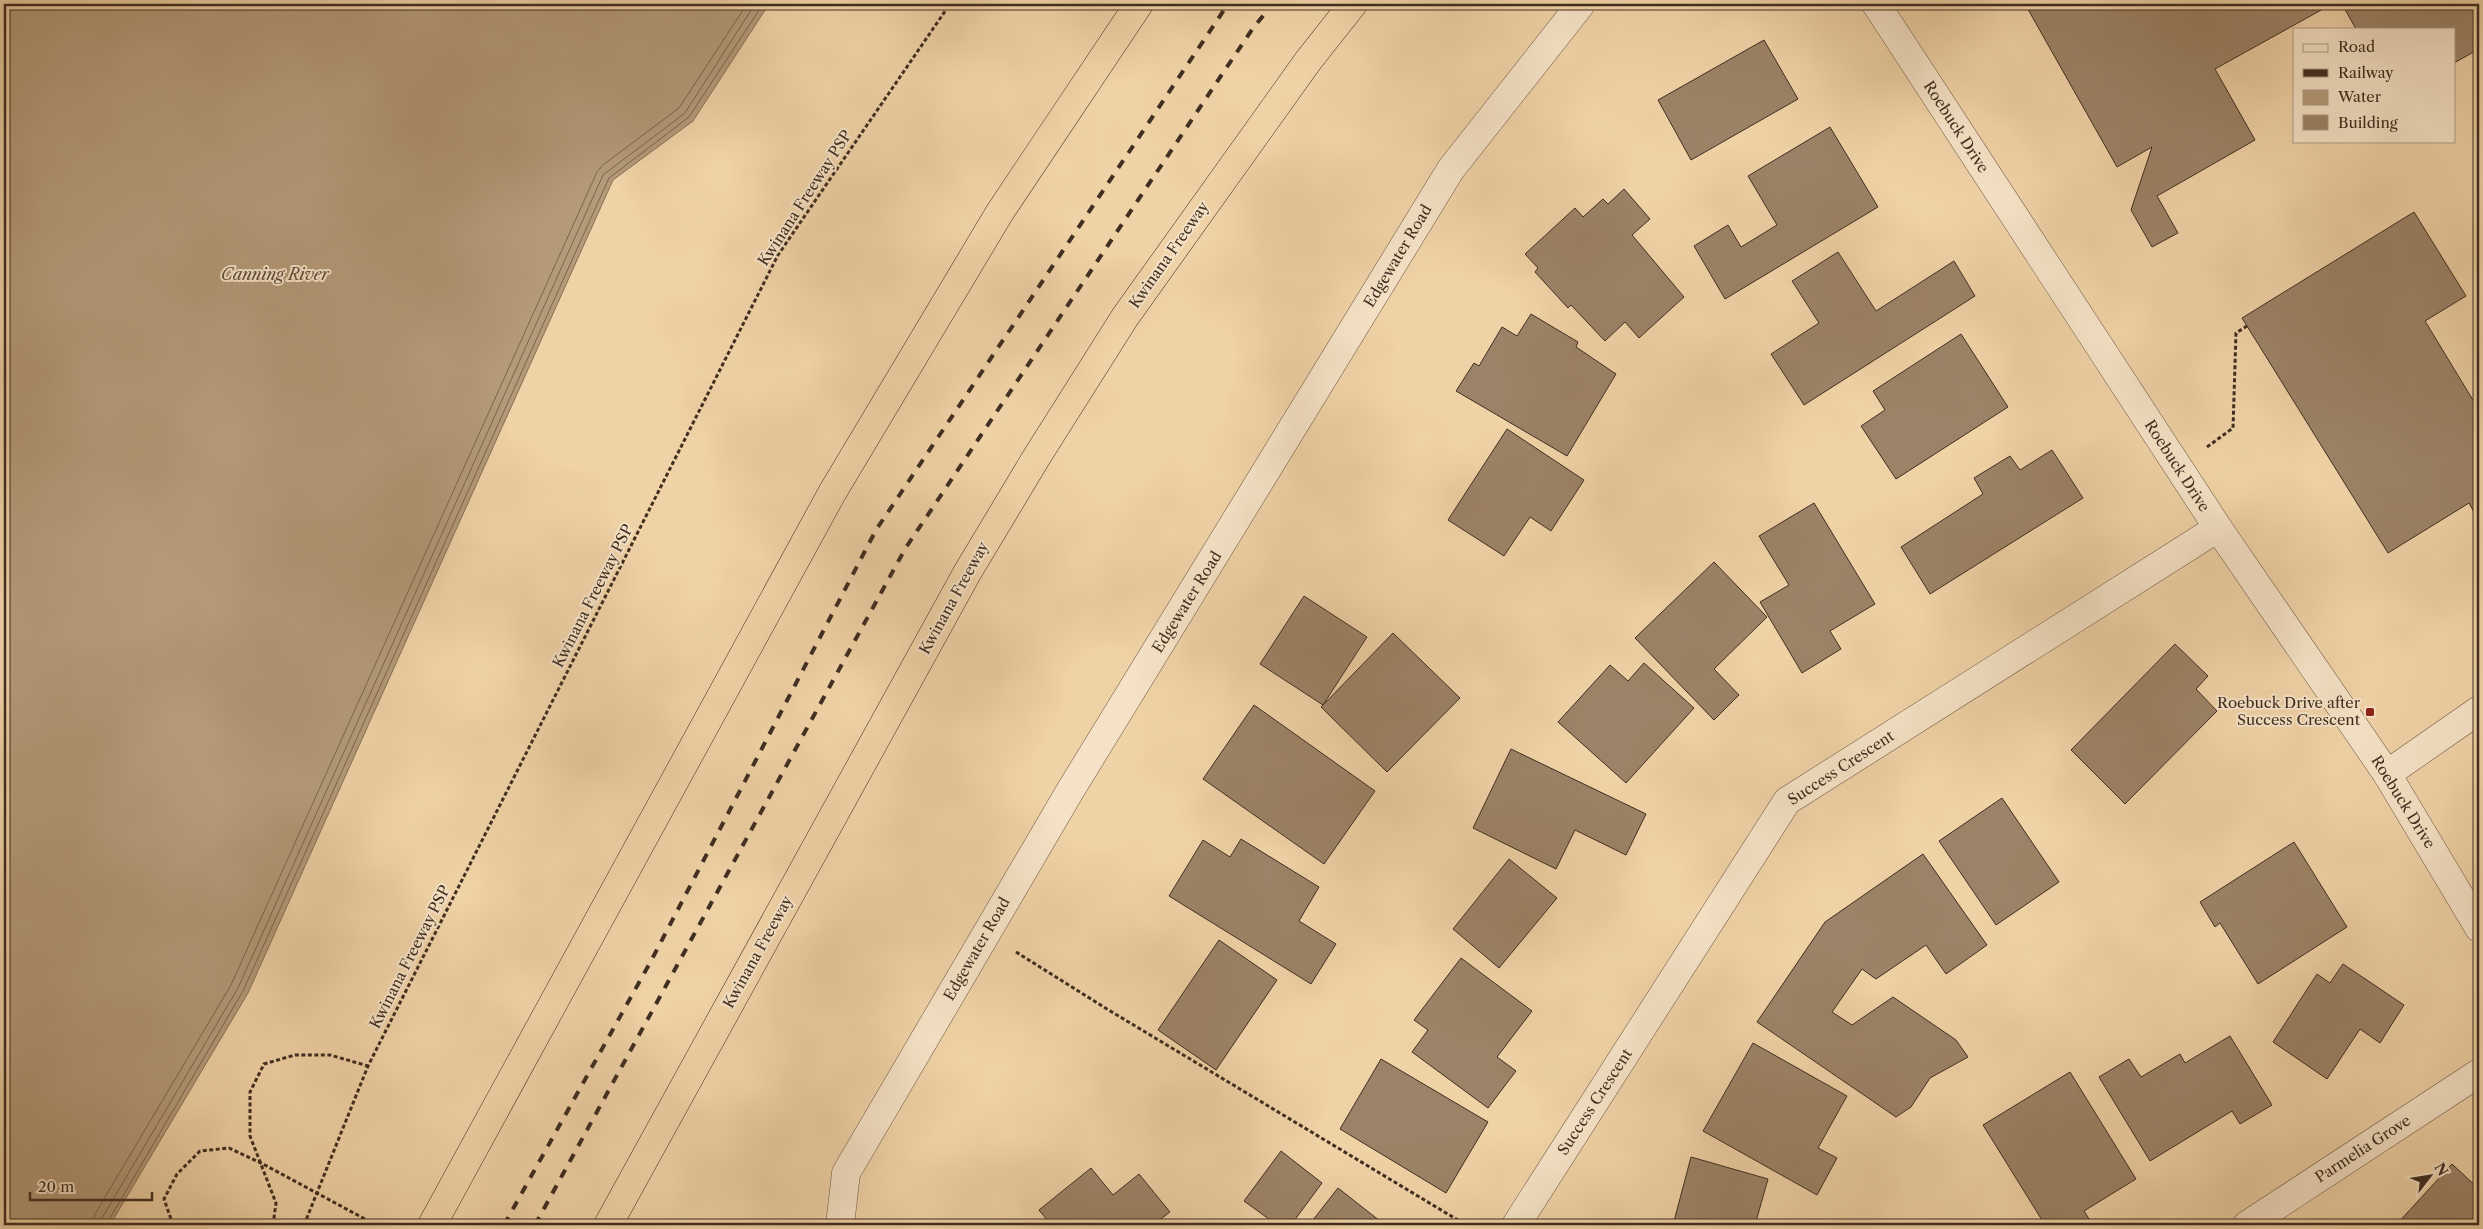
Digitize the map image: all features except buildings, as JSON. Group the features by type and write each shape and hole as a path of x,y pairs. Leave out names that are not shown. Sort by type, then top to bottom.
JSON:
{"highway":[{"path":"432,1225 832,493 1000,212 1139,4"},
{"name":"Kwinana Freeway","path":"608,1225 966,573 1036,458 1125,317 1308,62 1353,4"}],"street":[{"name":"Edgewater Road","path":"840,1225 846,1172 1070,791 1451,169 1581,4"},
{"name":"Roebuck Drive","path":"1876,4 2218,528 2387,774 2479,928"},
{"name":"Success Crescent","path":"1516,1225 1787,801 2218,528"},
{"path":"2387,774 2479,710"},
{"name":"Parmelia Grove","path":"2247,1225 2479,1073"}],"path":[{"name":"Kwinana Freeway PSP","path":"304,1225 368,1066 778,255 950,4"},
{"path":"2178,467 2233,428 2236,333 2247,326"},
{"path":"1031,962 1466,1225"},
{"path":"273,1225 276,1203 250,1136 250,1092 264,1064 295,1055 330,1055 368,1066"},
{"path":"173,1225 164,1200 178,1174 200,1151 229,1148 263,1164 376,1225"}],"water":[{"name":"Canning River","path":"4,4 769,4 693,121 613,180 248,993 110,1225 4,1225"}],"railway":[{"path":"504,1225 651,961 876,530 1228,4"},
{"path":"535,1225 905,549 1253,28 1273,4"}],"place":[{"name":"Roebuck Drive after Success Crescent","path":"2370,712"}]}
